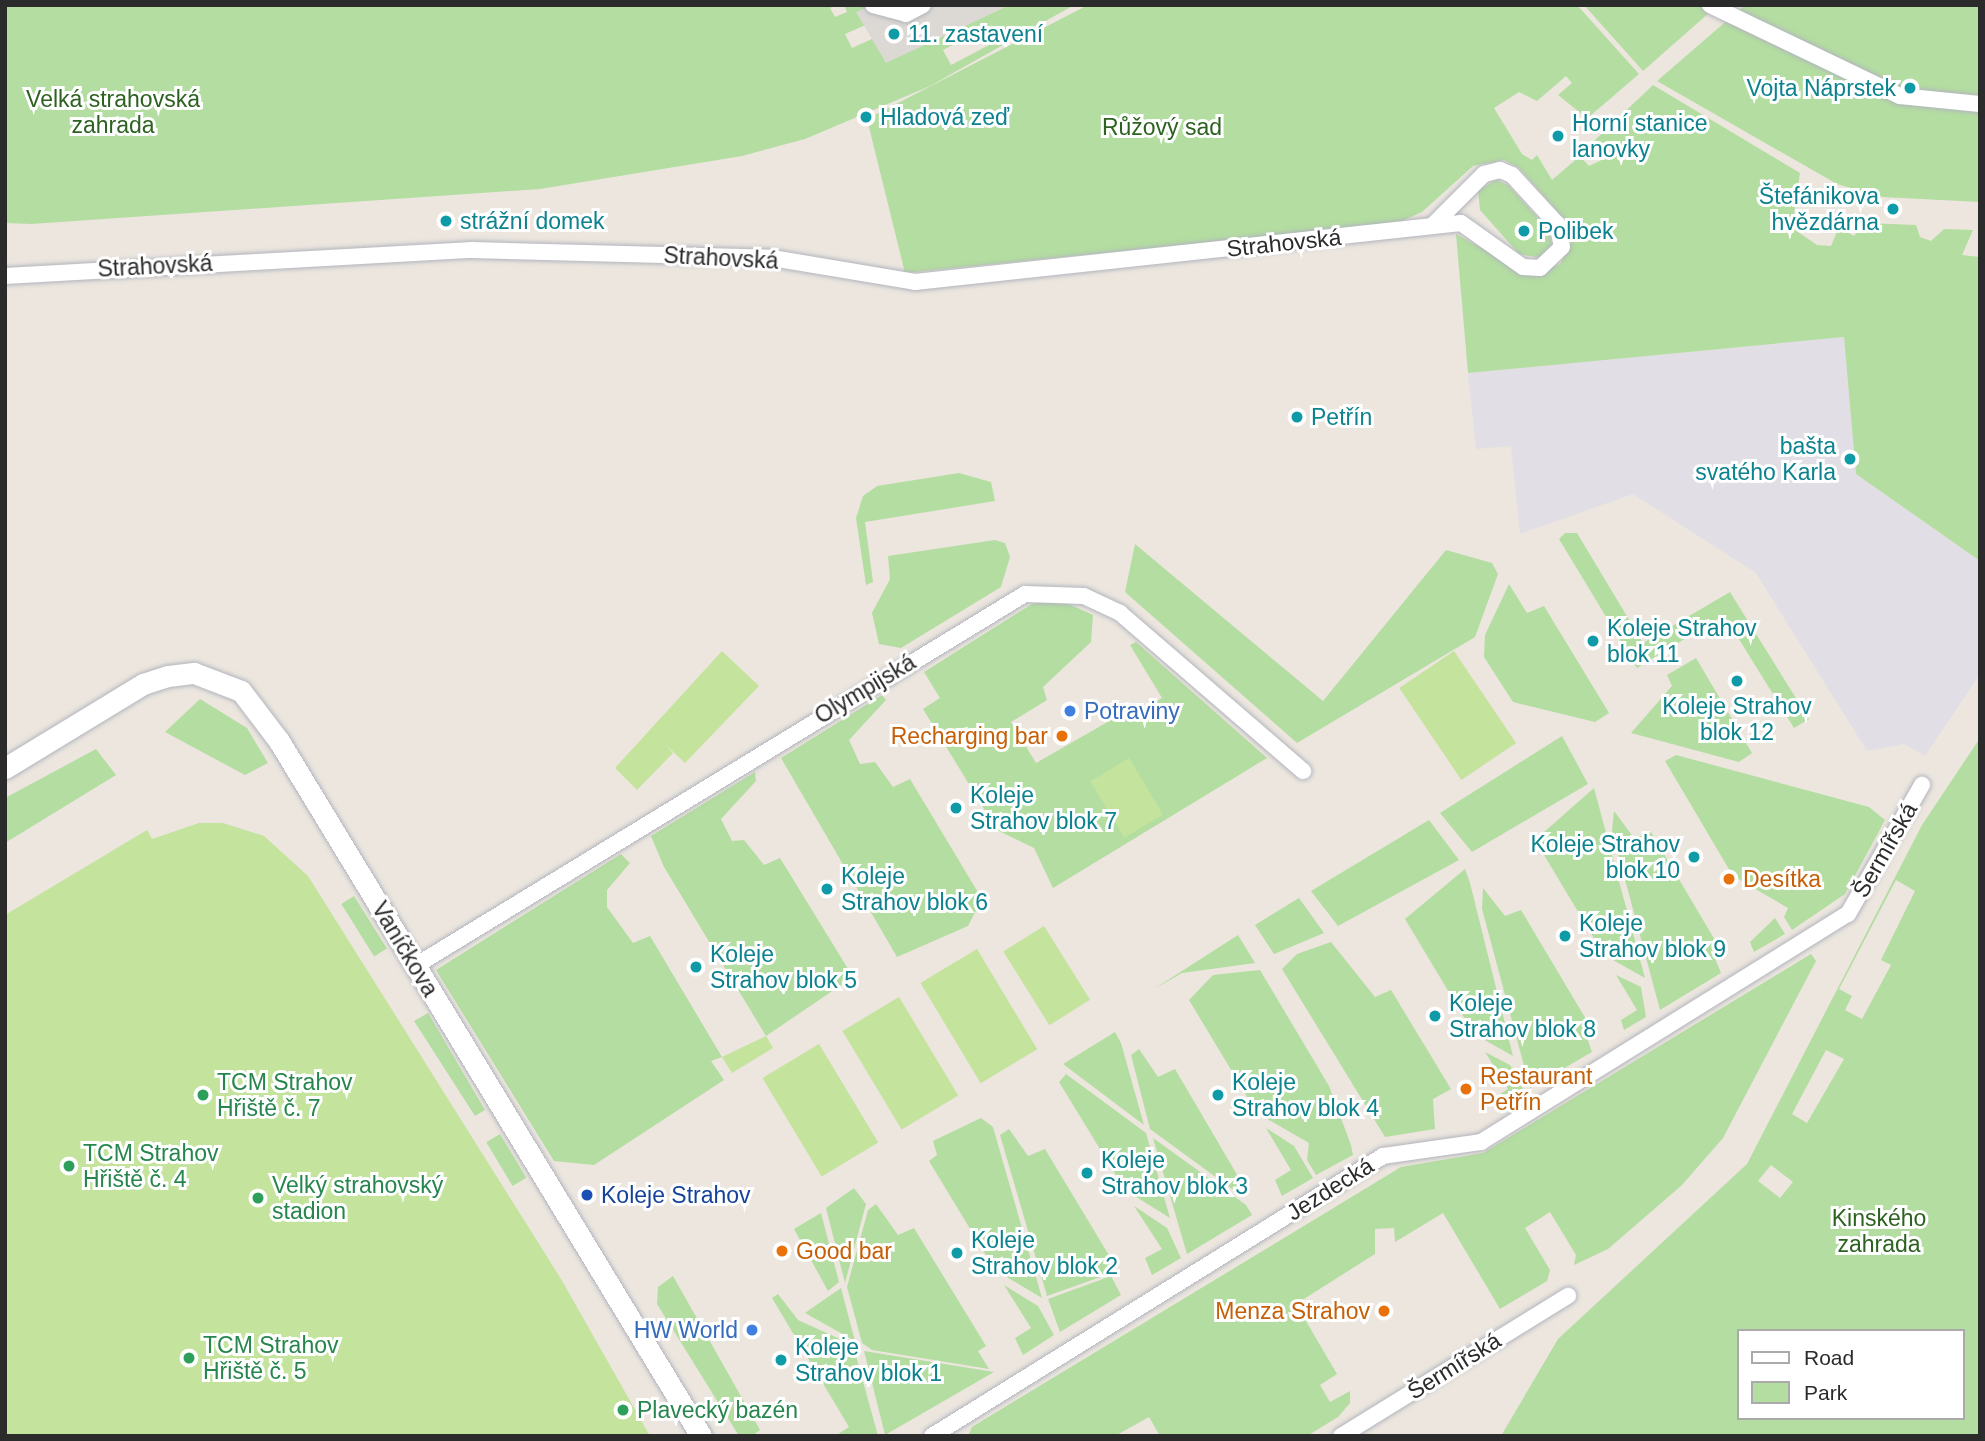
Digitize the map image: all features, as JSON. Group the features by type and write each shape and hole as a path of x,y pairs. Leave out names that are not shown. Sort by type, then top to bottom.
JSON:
{"main road":[{"name":"Vaníčkova","path":"5,768 143,684 194,673 219,679 262,715 701,1436"}],"street":[{"path":"873,5 906,14 923,5"},
{"path":"1712,6 1900,96 1980,104"},
{"name":"Strahovská","path":"5,276 472,250 772,258 915,282 1461,223 1523,267 1540,268 1562,247 1557,224 1512,175 1500,170 1484,174 1433,225"},
{"name":"Olympijská","path":"415,966 1025,594 1084,596 1120,613 1303,771"},
{"name":"Šermířská","path":"1848,915 1922,785"},
{"name":"Jezdecká","path":"932,1436 1383,1157 1481,1142 1848,915"},
{"name":"Šermířská","path":"1341,1436 1568,1296"}],"shaded area":[{"path":"872,5 1010,5 886,63 856,12"},
{"path":"1844,337 1856,474 1980,561 1980,674 1925,756 1904,744 1867,751 1756,573 1633,494 1520,534 1511,446 1476,449 1468,373"}],"green space":[{"name":"Velká strahovská zahrada","path":"5,5 838,5 830,8 835,17 847,12 844,5 1074,5 930,86 805,139 742,156 540,189 31,224 5,223","holes":["868,24 874,38 852,48 845,34","981,30 989,45 951,65 943,50"]},
{"name":"Růžový sad","path":"1088,5 1577,5 1639,74 1583,122 1583,115 1558,95 1572,83 1566,76 1537,101 1519,92 1494,108 1522,154 1532,160 1537,155 1552,180 1580,156 1589,166 1608,157 1595,140 1653,85 1800,173 1792,228 1817,245 1831,246 1839,227 1854,236 1865,223 1916,225 1920,237 1931,241 1944,229 1973,230 1962,255 1980,257 1980,561 1856,474 1844,337 1468,373 1456,234 1532,276 1560,264 1571,243 1566,221 1519,168 1504,160 1473,166 1422,212 1398,223 905,273 867,119"},
{"path":"1584,5 1718,5 1643,71"},
{"path":"1745,5 1980,5 1980,202 1882,197 1837,184 1657,81"},
{"path":"1496,180 1508,185 1549,230 1552,246 1541,258 1519,254 1480,210 1478,190"},
{"path":"959,473 991,482 995,501 865,522 873,582 866,585 856,518 863,496 877,486"},
{"path":"1565,533 1577,533 1643,643 1730,592 1809,719 1794,728 1724,615 1637,668 1559,539"},
{"path":"995,540 1005,543 1010,557 1001,587 901,648 879,644 872,613 890,579 888,556"},
{"path":"1135,544 1323,701 1446,550 1492,563 1498,574 1475,637 1297,743 1125,592"},
{"path":"1509,584 1527,613 1544,606 1609,713 1595,722 1513,702 1484,657 1485,635"},
{"path":"1060,600 1093,615 1091,642 1043,687 1047,700 1011,722 1036,763 1132,708 1135,713 1162,698 1130,645 1136,642 1267,758 1053,888 1034,848 997,830 923,709 940,698 924,672 1032,604"},
{"path":"722,651 759,686 685,763 665,744 673,753 637,790 615,768"},
{"path":"1454,651 1516,743 1461,780 1399,688"},
{"path":"1696,658 1752,753 1739,762 1631,733 1672,686 1667,675"},
{"path":"882,695 886,700 849,740 860,764 875,762 893,787 910,779 982,899 968,926 897,957 781,758"},
{"path":"200,699 247,728 268,763 245,775 165,732"},
{"path":"1562,736 1588,784 1472,852 1440,813"},
{"name":"Kinského zahrada","path":"1980,738 1980,1436 1501,1436 1558,1339 1747,1164 1922,825","holes":["1896,880 1915,891 1881,960 1891,965 1862,1019 1845,1010 1852,996 1839,989","1826,1050 1844,1059 1807,1123 1792,1114","1771,1165 1793,1182 1780,1198 1758,1181"]},
{"path":"96,749 116,775 5,843 5,798"},
{"path":"1676,755 1869,807 1885,820 1845,894 1792,930 1784,917 1788,908 1733,876 1665,761"},
{"path":"1129,758 1163,815 1124,838 1090,781"},
{"path":"755,772 756,781 721,819 732,841 744,840 764,865 780,858 853,977 766,1036 664,867 651,836"},
{"path":"1594,788 1645,978 1604,955 1535,840"},
{"path":"1614,811 1634,838 1651,832 1722,952 1714,956 1721,973 1660,1010 1612,831"},
{"path":"1429,820 1459,860 1338,926 1311,891"},
{"name":"Velký strahovský stadion","path":"199,823 223,823 264,836 308,876 561,1279 650,1436 5,1436 5,915 147,830 152,839"},
{"path":"621,854 630,863 607,890 607,907 633,943 650,936 722,1057 711,1061 724,1080 594,1165 554,1161 436,970"},
{"path":"1465,869 1513,1056 1474,1034 1405,919"},
{"path":"1483,888 1505,916 1521,910 1593,1031 1586,1035 1592,1052 1530,1088 1482,909"},
{"path":"354,896 387,949 374,957 341,904"},
{"path":"1299,898 1324,933 1274,954 1255,925"},
{"path":"1775,918 1785,934 1754,952 1750,942"},
{"path":"1044,926 1090,1000 1049,1025 1003,951"},
{"path":"1238,935 1255,963 1182,973 1154,989"},
{"path":"1331,942 1375,997 1391,990 1451,1089 1433,1099 1435,1129 1385,1137 1282,969 1297,954"},
{"path":"977,949 1037,1049 981,1083 920,983"},
{"path":"1811,954 1816,961 1723,1138 1682,1185 1608,1249 1574,1265 1576,1255 1550,1212 1525,1228 1550,1270 1547,1281 1500,1309 1443,1213 1395,1242 1394,1228 1375,1229 1375,1254 1296,1304 1337,1374 1320,1385 1330,1402 1350,1391 1350,1403 1338,1417 1307,1436 1160,1436 1149,1417 1115,1436 968,1436 972,1427 1401,1167 1483,1153"},
{"path":"1260,970 1329,1086 1351,1145 1353,1155 1316,1175 1307,1160 1309,1143 1257,1113 1189,1000 1213,975"},
{"path":"1616,975 1641,987 1646,1017 1624,1030 1621,1020 1637,1010"},
{"path":"899,997 958,1096 902,1130 842,1031"},
{"path":"428,1013 485,1110 475,1116 414,1021"},
{"path":"1115,1032 1121,1043 1144,1125 1063,1064"},
{"path":"766,1036 773,1048 732,1073 722,1057"},
{"path":"819,1044 878,1143 822,1177 762,1078"},
{"path":"1139,1049 1158,1077 1175,1069 1246,1190 1239,1194 1150,1129 1131,1055"},
{"path":"1485,1052 1510,1065 1524,1091 1496,1109 1492,1099 1508,1089"},
{"path":"1066,1074 1146,1133 1170,1218 1125,1190 1059,1082"},
{"path":"981,1118 993,1127 1042,1298 995,1270 929,1161 937,1155 933,1141"},
{"path":"1266,1128 1294,1146 1313,1178 1282,1196 1275,1180 1291,1170"},
{"path":"1009,1129 1028,1156 1045,1149 1116,1267 1109,1274 1047,1296 1000,1135"},
{"path":"500,1134 526,1178 513,1186 486,1142"},
{"path":"1153,1138 1246,1205 1252,1215 1187,1254"},
{"path":"854,1188 866,1204 845,1283 826,1208"},
{"path":"876,1204 898,1235 914,1228 986,1346 978,1351 989,1369 872,1350 862,1343 847,1287 868,1210"},
{"path":"1134,1206 1167,1228 1181,1258 1152,1275 1145,1258 1162,1249"},
{"path":"821,1213 839,1282 828,1291 794,1229"},
{"path":"673,1276 760,1430 752,1436 739,1436 657,1304 658,1287"},
{"path":"1111,1276 1121,1295 1060,1332 1048,1299"},
{"path":"1004,1285 1038,1306 1054,1335 1023,1355 1015,1338 1031,1328"},
{"path":"841,1288 855,1341 805,1313"},
{"path":"778,1294 798,1320 853,1345 878,1436 835,1436 849,1427 772,1298"},
{"path":"864,1351 994,1372 885,1435"}],"place":[{"name":"11. zastavení","path":"894,34"},
{"name":"Vojta Náprstek","path":"1910,88"},
{"name":"Hladová zeď","path":"866,117"},
{"name":"Horní stanice lanovky","path":"1558,136"},
{"name":"Štefánikova hvězdárna","path":"1893,209"},
{"name":"strážní domek","path":"446,221"},
{"name":"Polibek","path":"1524,231"},
{"name":"Petřín","path":"1297,417"},
{"name":"bašta svatého Karla","path":"1850,459"},
{"name":"Koleje Strahov blok 11","path":"1593,641"},
{"name":"Koleje Strahov blok 12","path":"1737,681"},
{"name":"Potraviny","path":"1070,711"},
{"name":"Recharging bar","path":"1062,736"},
{"name":"Koleje Strahov blok 7","path":"956,808"},
{"name":"Koleje Strahov blok 10","path":"1694,857"},
{"name":"Desítka","path":"1729,879"},
{"name":"Koleje Strahov blok 6","path":"827,889"},
{"name":"Koleje Strahov blok 9","path":"1565,936"},
{"name":"Koleje Strahov blok 5","path":"696,967"},
{"name":"Koleje Strahov blok 8","path":"1435,1016"},
{"name":"Restaurant Petřín","path":"1466,1089"},
{"name":"TCM Strahov Hřiště č. 7","path":"203,1095"},
{"name":"Koleje Strahov blok 4","path":"1218,1095"},
{"name":"TCM Strahov Hřiště č. 4","path":"69,1166"},
{"name":"Koleje Strahov blok 3","path":"1087,1173"},
{"name":"Koleje Strahov","path":"587,1195"},
{"name":"Velký strahovský stadion","path":"258,1198"},
{"name":"Good bar","path":"782,1251"},
{"name":"Koleje Strahov blok 2","path":"957,1253"},
{"name":"Menza Strahov","path":"1384,1311"},
{"name":"HW World","path":"752,1330"},
{"name":"TCM Strahov Hřiště č. 5","path":"189,1358"},
{"name":"Koleje Strahov blok 1","path":"781,1360"},
{"name":"Plavecký bazén","path":"623,1410"}]}
